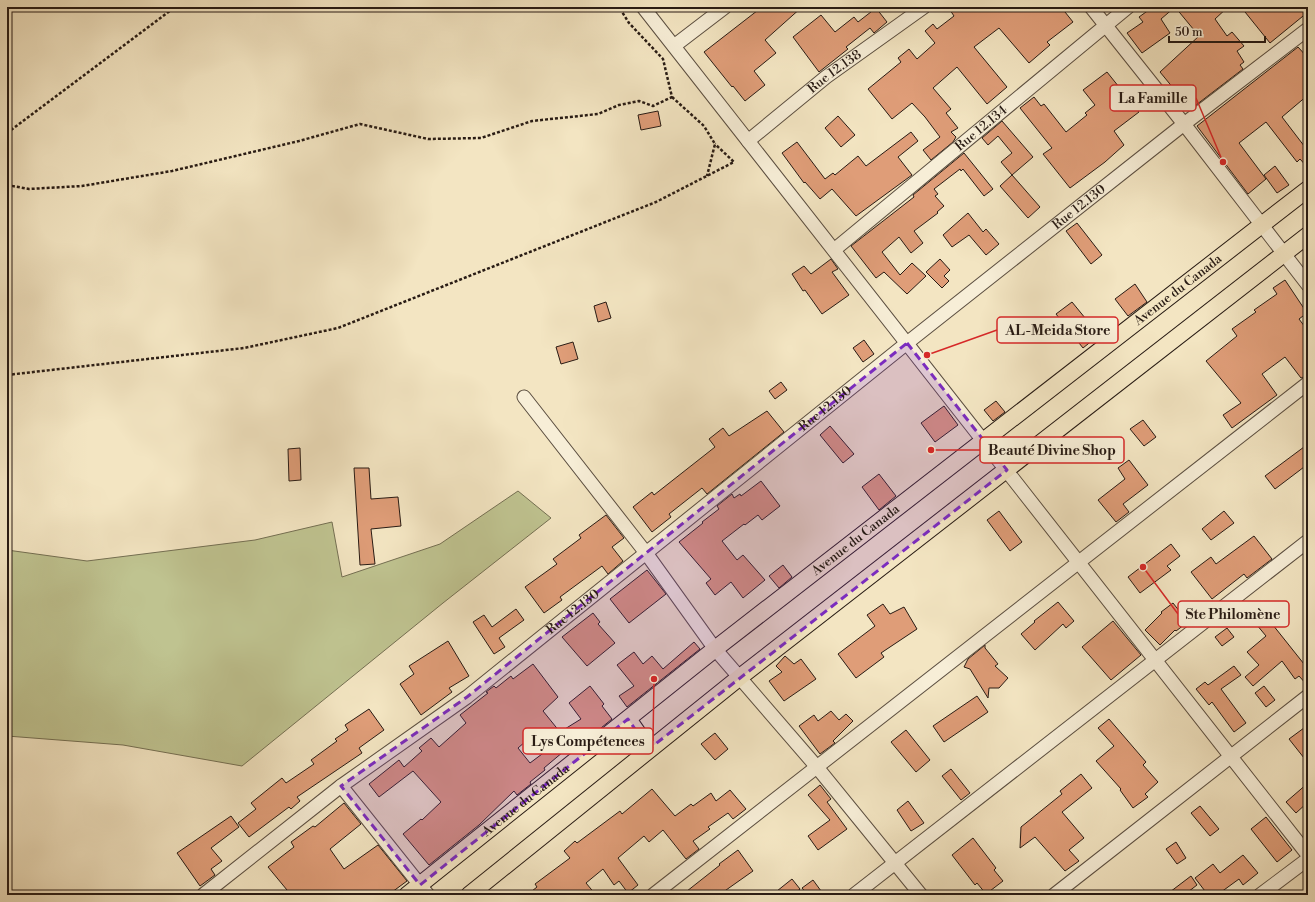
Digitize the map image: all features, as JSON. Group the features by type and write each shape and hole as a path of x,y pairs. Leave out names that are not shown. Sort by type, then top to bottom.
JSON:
{"main road":[{"name":"Avenue du Canada","path":"407,895 424,890 628,719 715,650 1308,189"},
{"path":"469,895 740,677 1308,235"},
{"path":"628,719 650,749"}],"street":[{"path":"643,7 1308,855"},
{"path":"674,46 725,7"},
{"name":"Rue 12.138","path":"748,141 826,77 924,7"},
{"path":"1091,7 1106,24 1308,285"},
{"name":"Rue 12.134","path":"834,250 1128,7"},
{"name":"Rue 12.130","path":"204,895 341,786 466,697 907,343 1184,124 1308,29"},
{"path":"653,895 816,766 1308,383"},
{"path":"524,397 646,553 715,650 816,766 921,895"},
{"path":"854,895 1308,541"},
{"path":"1054,895 1308,696"},
{"path":"341,786 424,890"},
{"path":"1260,895 1308,858"}],"path":[{"path":"7,133 175,7"},
{"path":"7,375 244,348 338,328 656,202 734,162 715,144 704,126 672,97 663,59 628,23 619,7"},
{"path":"7,185 29,189 82,186 164,172 299,141 360,124 428,139 481,138 532,121 598,114 619,105 639,101 653,106 672,97"},
{"path":"707,176 715,144"}],"highlighted area":[{"path":"907,343 1007,470 649,749 628,719 420,885 341,786 467,697"}],"green space":[{"path":"518,491 551,518 443,603 242,766 123,745 7,736 7,550 87,561 255,540 332,522 342,577 440,544"}],"building":[{"path":"762,7 802,7 765,40 776,53 754,71 765,85 745,101 704,52"},
{"path":"948,7 1061,7 1073,22 1047,42 1050,45 1029,63 999,28 974,47 1007,87 987,104 957,67 933,88 951,109 946,113 958,128 951,132 956,137 953,142 931,160 923,150 940,137 925,117 912,103 892,119 868,89 901,62 898,58 909,49 917,59 935,43 925,31 933,24 937,29 954,16"},
{"path":"1153,7 1175,7 1161,19 1170,33 1142,53 1127,33 1143,22 1139,17"},
{"path":"1175,7 1228,7 1215,19 1227,36 1232,32 1244,46 1237,51 1244,62 1240,65 1243,69 1196,105 1193,101 1188,106 1160,72 1199,36"},
{"path":"1241,7 1308,7 1308,12 1270,43"},
{"path":"876,8 887,22 874,33 870,28 846,47 848,49 819,72 793,37 821,15 835,32 854,17 858,22"},
{"path":"1298,47 1308,58 1308,95 1282,117 1308,151 1308,168 1300,159 1297,162 1266,122 1239,143 1266,179 1248,194 1197,126"},
{"path":"1107,72 1139,112 1114,131 1124,145 1105,162 1070,188 1043,154 1052,148 1020,108 1034,97 1041,106 1044,104 1066,132 1087,115 1085,113 1095,105 1083,90"},
{"path":"658,111 661,126 641,130 638,115"},
{"path":"838,116 855,135 841,147 825,128"},
{"path":"1002,121 1033,157 1012,175 1001,162 1012,153 998,136 988,145 982,138"},
{"path":"911,132 918,141 898,157 912,175 856,216 832,189 820,199 805,182 804,183 782,153 797,142 825,179 833,173 835,175 858,156 866,166"},
{"path":"964,153 993,189 984,196 963,169 961,171 960,169 934,189 938,194 935,196 944,206 937,212 938,213 914,231 923,243 911,253 899,237 882,252 900,275 912,263 926,276 907,294 884,272 876,278 851,246 914,197 913,195"},
{"path":"1275,166 1289,185 1277,193 1264,175"},
{"path":"1012,175 1040,207 1028,218 1000,186"},
{"path":"968,213 983,232 986,229 999,244 986,255 969,235 952,247 943,235"},
{"path":"1077,223 1102,255 1091,264 1066,231"},
{"path":"831,259 838,269 832,272 849,295 822,314 805,290 803,291 792,274 804,266 811,274"},
{"path":"940,259 950,270 944,276 949,281 942,288 926,272"},
{"path":"1285,280 1307,313 1299,319 1308,331 1308,375 1301,378 1285,357 1262,374 1277,395 1232,428 1223,415 1241,403 1206,361 1237,336 1232,329 1256,312 1254,310 1277,294 1273,288"},
{"path":"1135,284 1147,302 1128,316 1115,299"},
{"path":"606,302 611,318 598,322 594,306"},
{"path":"1072,302 1099,335 1083,348 1056,314"},
{"path":"864,340 874,354 863,362 853,348"},
{"path":"573,342 578,359 561,364 556,347"},
{"path":"781,382 787,390 775,399 769,391"},
{"path":"996,401 1005,412 993,421 984,410"},
{"path":"944,406 958,425 935,442 921,423"},
{"path":"767,411 784,432 707,494 702,488 669,514 671,517 652,532 633,507 652,492 654,495 715,447 709,439 723,428 729,436"},
{"path":"1143,420 1156,437 1144,446 1130,429"},
{"path":"830,426 854,454 843,463 820,435"},
{"path":"1308,444 1308,464 1275,489 1265,476"},
{"path":"300,448 301,480 289,481 288,449"},
{"path":"1129,460 1148,485 1123,504 1129,512 1116,522 1098,500 1125,479 1118,468"},
{"path":"354,468 369,468 371,499 398,497 401,526 371,529 375,564 360,565"},
{"path":"879,474 896,496 879,510 862,487"},
{"path":"761,481 780,506 762,520 758,515 722,541 737,560 743,555 765,580 743,598 731,582 715,595 706,583 711,579 679,542 719,509 717,506 732,494 734,498 740,494 741,496"},
{"path":"999,511 1022,542 1010,551 987,520"},
{"path":"1224,511 1234,523 1211,540 1202,529"},
{"path":"606,515 624,538 612,547 623,561 608,574 602,566 560,597 562,600 544,613 525,587 557,564 553,559 581,538 579,535"},
{"path":"1254,536 1272,559 1247,578 1244,574 1212,599 1191,572 1211,557 1216,564"},
{"path":"1171,544 1180,556 1167,566 1171,570 1140,593 1128,577"},
{"path":"783,565 792,577 779,588 769,576"},
{"path":"647,570 666,594 629,623 610,599"},
{"path":"1058,602 1074,621 1066,628 1063,624 1035,650 1021,634 1035,622 1034,621"},
{"path":"1173,603 1188,622 1176,631 1175,630 1160,645 1145,630 1162,613 1161,612"},
{"path":"883,604 890,614 904,607 917,629 881,653 884,657 856,678 838,654 875,626 867,615"},
{"path":"1257,605 1308,669 1308,686 1299,676 1295,679 1282,661 1253,686 1245,677 1259,665 1247,652 1266,636 1247,613"},
{"path":"516,609 524,620 499,638 505,647 494,654 473,622 484,615 492,627"},
{"path":"593,613 600,622 598,624 615,643 587,666 562,637"},
{"path":"1113,621 1141,655 1111,680 1082,647"},
{"path":"1227,628 1234,637 1222,646 1215,637"},
{"path":"448,641 469,676 449,688 452,692 421,715 400,684 414,674 409,666"},
{"path":"694,642 700,649 627,707 619,696 634,686 617,665 634,652 643,664 652,656 663,669"},
{"path":"985,645 985,648 998,664 995,666 1008,678 999,688 989,688 988,698 970,669 964,667 968,659"},
{"path":"785,656 794,664 801,659 816,679 784,701 769,681 782,672 776,666"},
{"path":"533,664 558,697 543,711 560,732 581,719 569,703 590,686 604,704 602,706 612,719 585,741 582,736 544,768 545,770 530,782 531,784 517,795 514,791 479,825 429,865 403,834 421,819 422,820 441,802 413,771 379,797 369,784 399,760 404,767 422,751 419,748 431,738 439,747 466,723 460,715 488,693 486,692 494,686 496,688 511,676 513,679","holes":["533,735 546,751 530,763 518,748"]},
{"path":"1234,666 1241,675 1221,689 1246,723 1234,732 1212,702 1209,705 1196,689 1205,682 1208,685"},
{"path":"1264,686 1275,700 1266,707 1255,693"},
{"path":"977,696 988,712 944,742 933,726"},
{"path":"369,709 384,730 359,748 362,753 297,797 300,801 291,809 289,807 249,837 238,823 256,809 251,803 282,778 286,783 314,764 311,760 337,741 335,739 348,730 345,725"},
{"path":"831,711 839,720 846,714 853,721 833,741 835,743 820,754 799,726 814,715 818,721"},
{"path":"1109,719 1146,762 1143,765 1158,782 1145,794 1148,797 1133,808 1120,790 1121,789 1096,761 1114,746 1098,728"},
{"path":"1308,725 1308,763 1289,739"},
{"path":"906,730 930,760 916,772 891,742"},
{"path":"715,733 728,749 715,760 701,744"},
{"path":"951,769 970,793 961,800 942,776"},
{"path":"1081,774 1092,788 1062,812 1084,838 1069,850 1079,861 1065,871 1035,837 1020,848 1021,827 1062,794 1060,791"},
{"path":"1308,783 1308,802 1296,813 1286,802"},
{"path":"820,785 831,799 827,802 847,829 818,850 808,836 830,820 808,795"},
{"path":"652,789 675,816 691,804 693,806 711,793 716,801 730,790 746,809 733,819 728,813 708,827 710,829 693,841 699,849 686,859 663,830 649,842 644,836 618,858 638,885 628,893 619,881 614,885 603,869 586,883 596,895 527,895 537,887 535,884 570,858 564,851 575,841 577,843 620,811 622,814"},
{"path":"908,801 924,823 911,831 897,810"},
{"path":"344,803 361,824 330,849 344,869 378,845 407,881 388,895 280,895 287,890 268,867 294,847 291,842 313,826 315,827"},
{"path":"1200,806 1219,829 1210,836 1191,813"},
{"path":"231,816 239,827 211,848 222,861 211,869 215,875 200,886 177,853"},
{"path":"1266,817 1292,850 1277,862 1251,829"},
{"path":"973,838 996,868 994,870 1003,881 986,894 977,883 975,885 952,855"},
{"path":"1176,842 1186,858 1177,864 1166,849"},
{"path":"738,850 753,871 719,895 682,895 720,865 719,864"},
{"path":"1243,855 1258,873 1243,885 1239,879 1217,895 1208,895 1195,878 1213,864 1220,873"},
{"path":"1191,876 1197,885 1184,895 1166,895"},
{"path":"792,879 800,889 793,895 772,895"},
{"path":"813,880 824,895 808,895 802,888"}],"place":[{"name":"La Famille","path":"1223,162"},
{"name":"AL-Meida Store","path":"927,355"},
{"name":"Beauté Divine Shop","path":"931,450"},
{"name":"Ste Philomène","path":"1143,567"},
{"name":"Lys Compétences","path":"654,679"}]}
